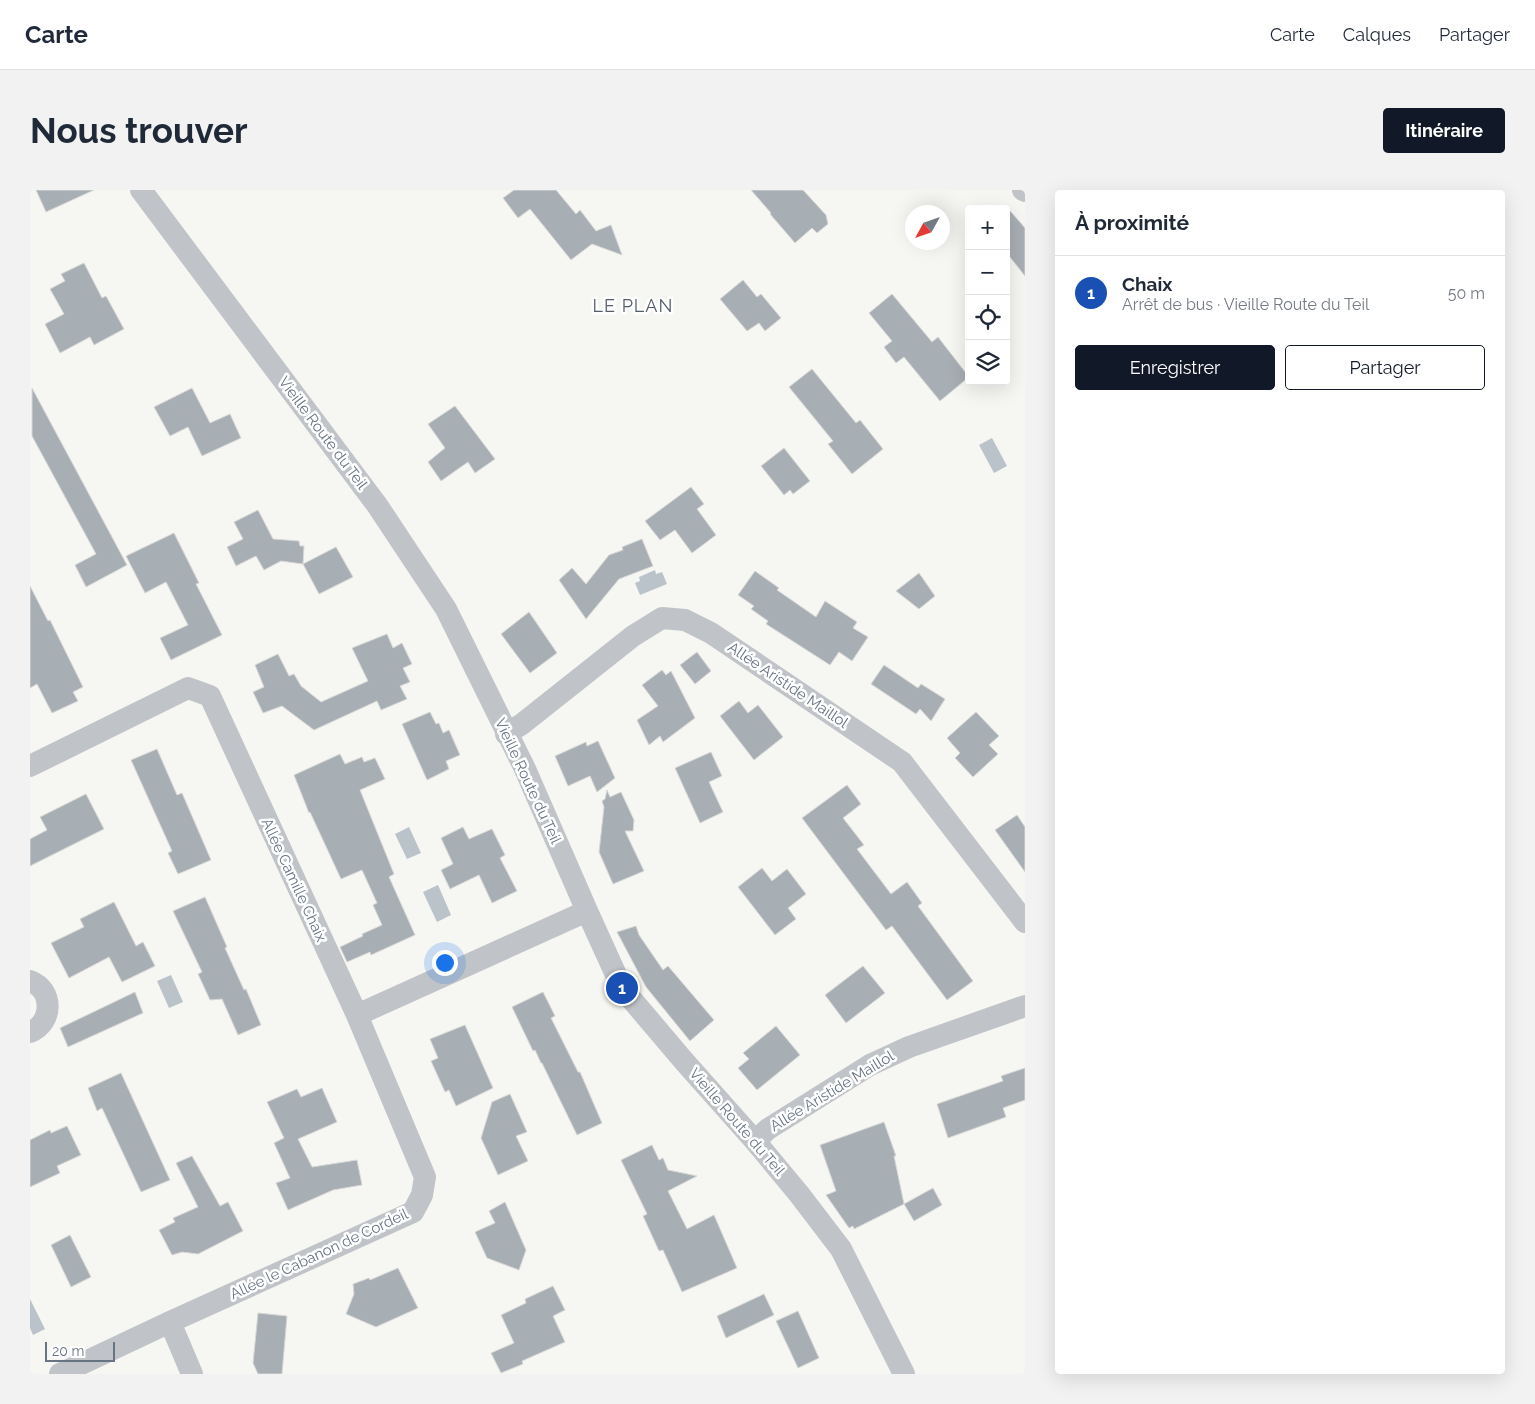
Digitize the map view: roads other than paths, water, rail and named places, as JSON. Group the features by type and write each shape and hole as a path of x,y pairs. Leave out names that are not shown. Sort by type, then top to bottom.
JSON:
{"street":[{"name":"Vieille Route du Teil","path":"141,190 378,505 446,609 506,734 525,769 622,988 683,1060 755,1140 841,1249 904,1374"},
{"name":"Allée Aristide Maillol","path":"506,734 522,724 633,636 662,618 685,620 711,633 902,762 1025,922"},
{"name":"Allée Camille Chaix","path":"30,766 188,688 210,696 357,1015"},
{"path":"357,1015 587,911"},
{"path":"30,981 42,989 48,1007 42,1024 30,1032"},
{"name":"Allée Aristide Maillol","path":"755,1140 768,1129 870,1065 909,1047 1025,1006"},
{"name":"Allée le Cabanon de Cordeil","path":"60,1374 413,1212 422,1195 425,1178 357,1015"},
{"path":"170,1322 192,1374"}],"place":[{"name":"Chaix","path":"622,988"}],"district":[{"name":"LE PLAN","path":"633,305"}]}
